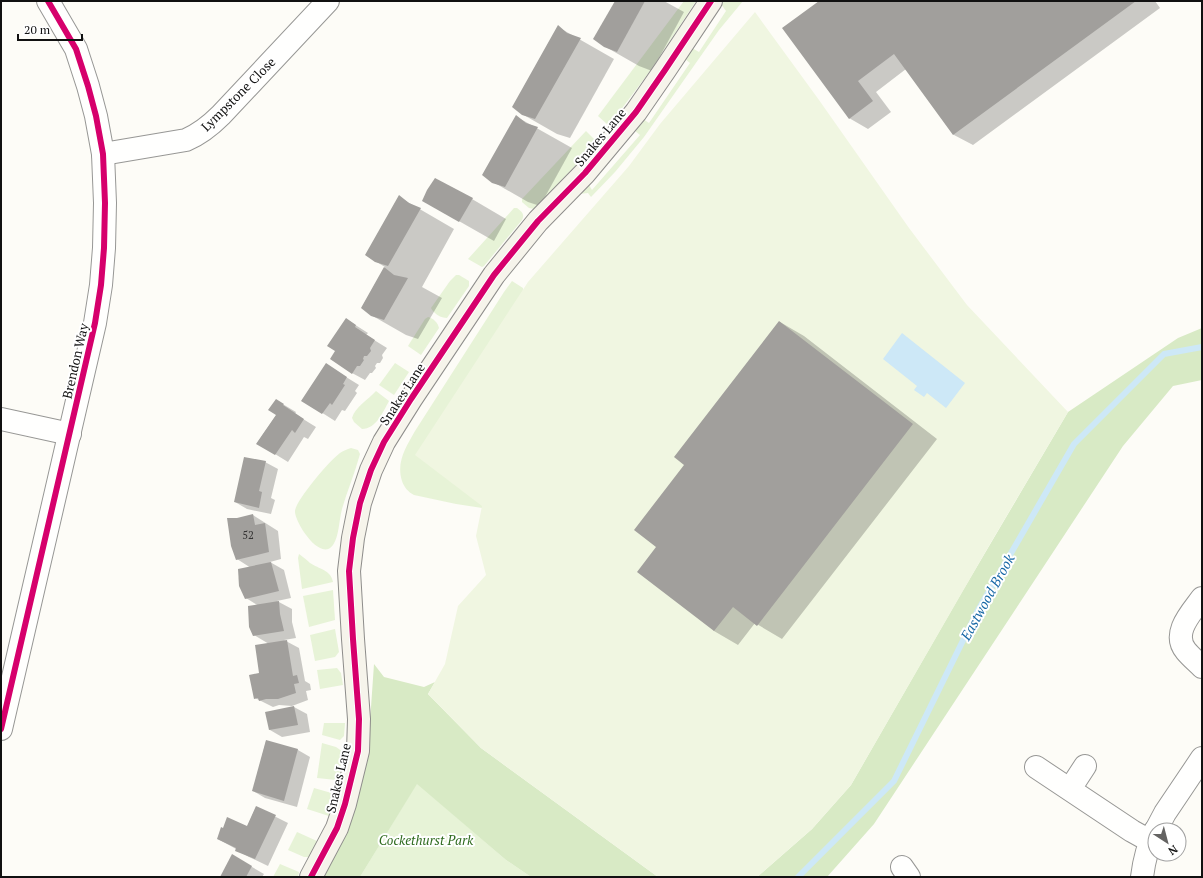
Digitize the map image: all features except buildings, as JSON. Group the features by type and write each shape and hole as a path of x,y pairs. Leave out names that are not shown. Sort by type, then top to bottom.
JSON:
{"street":[{"name":"Brendon Way","path":"1,729 95,324 101,285 104,248 105,203 103,154 96,116 76,49 48,1"},
{"name":"Lympstone Close","path":"103,154 186,140 197,135 221,115 328,1"},
{"name":"Snakes Lane","path":"311,877 337,828 345,804 358,751 359,719 349,571 353,538 360,503 371,470 384,442 410,399 494,275 538,221 585,173 636,112 711,1"},
{"path":"1,419 70,434"},
{"path":"1202,598 1182,629 1180,637 1186,651 1202,667"},
{"path":"1160,822 1202,758"},
{"path":"1070,790 1085,766"},
{"path":"1036,767 1132,831 1147,833"},
{"path":"1142,877 1143,867 1147,855"}],"green space":[{"path":"684,1 696,1 650,71 611,123 607,124 598,116"},
{"path":"723,1 743,1 719,30 644,137 615,172 591,197 588,193 579,194 589,185 592,190 640,135 634,130 643,119 649,123 690,63 685,59 692,48 699,52 726,11 721,4"},
{"path":"755,12 909,228 967,305 1068,412 851,785 812,829 757,877 658,877 481,748 428,694 445,664 458,606 486,575 476,536 482,506 415,455 528,282 629,166 660,124"},
{"path":"586,131 595,140 596,142 594,146 534,209 529,208 522,202 522,199"},
{"path":"514,208 517,208 522,213 522,220 484,266 482,267 468,259"},
{"path":"456,275 459,275 469,281 469,286 447,318 442,317 436,314 431,308"},
{"path":"512,281 523,288 515,513 456,504 414,495 405,487 400,474 401,461 405,449 415,431"},
{"path":"428,317 432,318 438,324 439,328 421,355 408,346 425,319"},
{"path":"1202,328 1202,380 1173,386 1123,446 874,824 827,877 757,877 812,829 851,785 1068,412 1178,338"},
{"path":"395,363 409,372 394,395 379,385"},
{"path":"376,391 389,401 382,415 375,423 362,429 354,422 352,418 356,410"},
{"path":"351,448 358,450 360,454 342,509 337,538 333,545 328,549 321,549 315,545 303,531 295,511 301,498 335,457"},
{"path":"299,554 310,563 327,572 332,578 333,582 302,589 298,558"},
{"path":"333,590 335,620 309,627 303,596"},
{"path":"335,629 339,652 335,657 315,661 310,635"},
{"path":"374,664 384,677 424,687 435,682 428,694 481,748 658,877 531,877 506,860 417,784 360,877 322,877 369,736"},
{"path":"337,668 341,673 343,685 320,689 317,670"},
{"path":"324,723 345,723 344,736 340,740 322,735"},
{"path":"322,743 336,747 343,752 339,776 336,780 317,778"},
{"name":"Cockethurst Park","path":"417,783 506,860 531,877 360,877"},
{"path":"314,788 335,794 329,816 307,809"},
{"path":"297,832 317,841 318,843 311,857 304,857 288,850"},
{"path":"280,864 299,872 298,877 273,877"}],"water":[{"path":"902,333 965,383 946,408 927,393 924,397 914,390 917,386 883,359"}],"waterway":[{"name":"Eastwood Brook","path":"798,877 894,781 977,612 1074,444 1164,354 1202,347"}],"cycle path":[{"path":"1,729 95,323 101,285 104,248 105,203 103,154 96,116 76,49 48,1"},
{"path":"311,877 337,828 345,804 358,751 359,719 349,571 353,538 360,503 371,470 384,442 411,399 494,275 538,221 585,173 636,112 711,1"}]}
